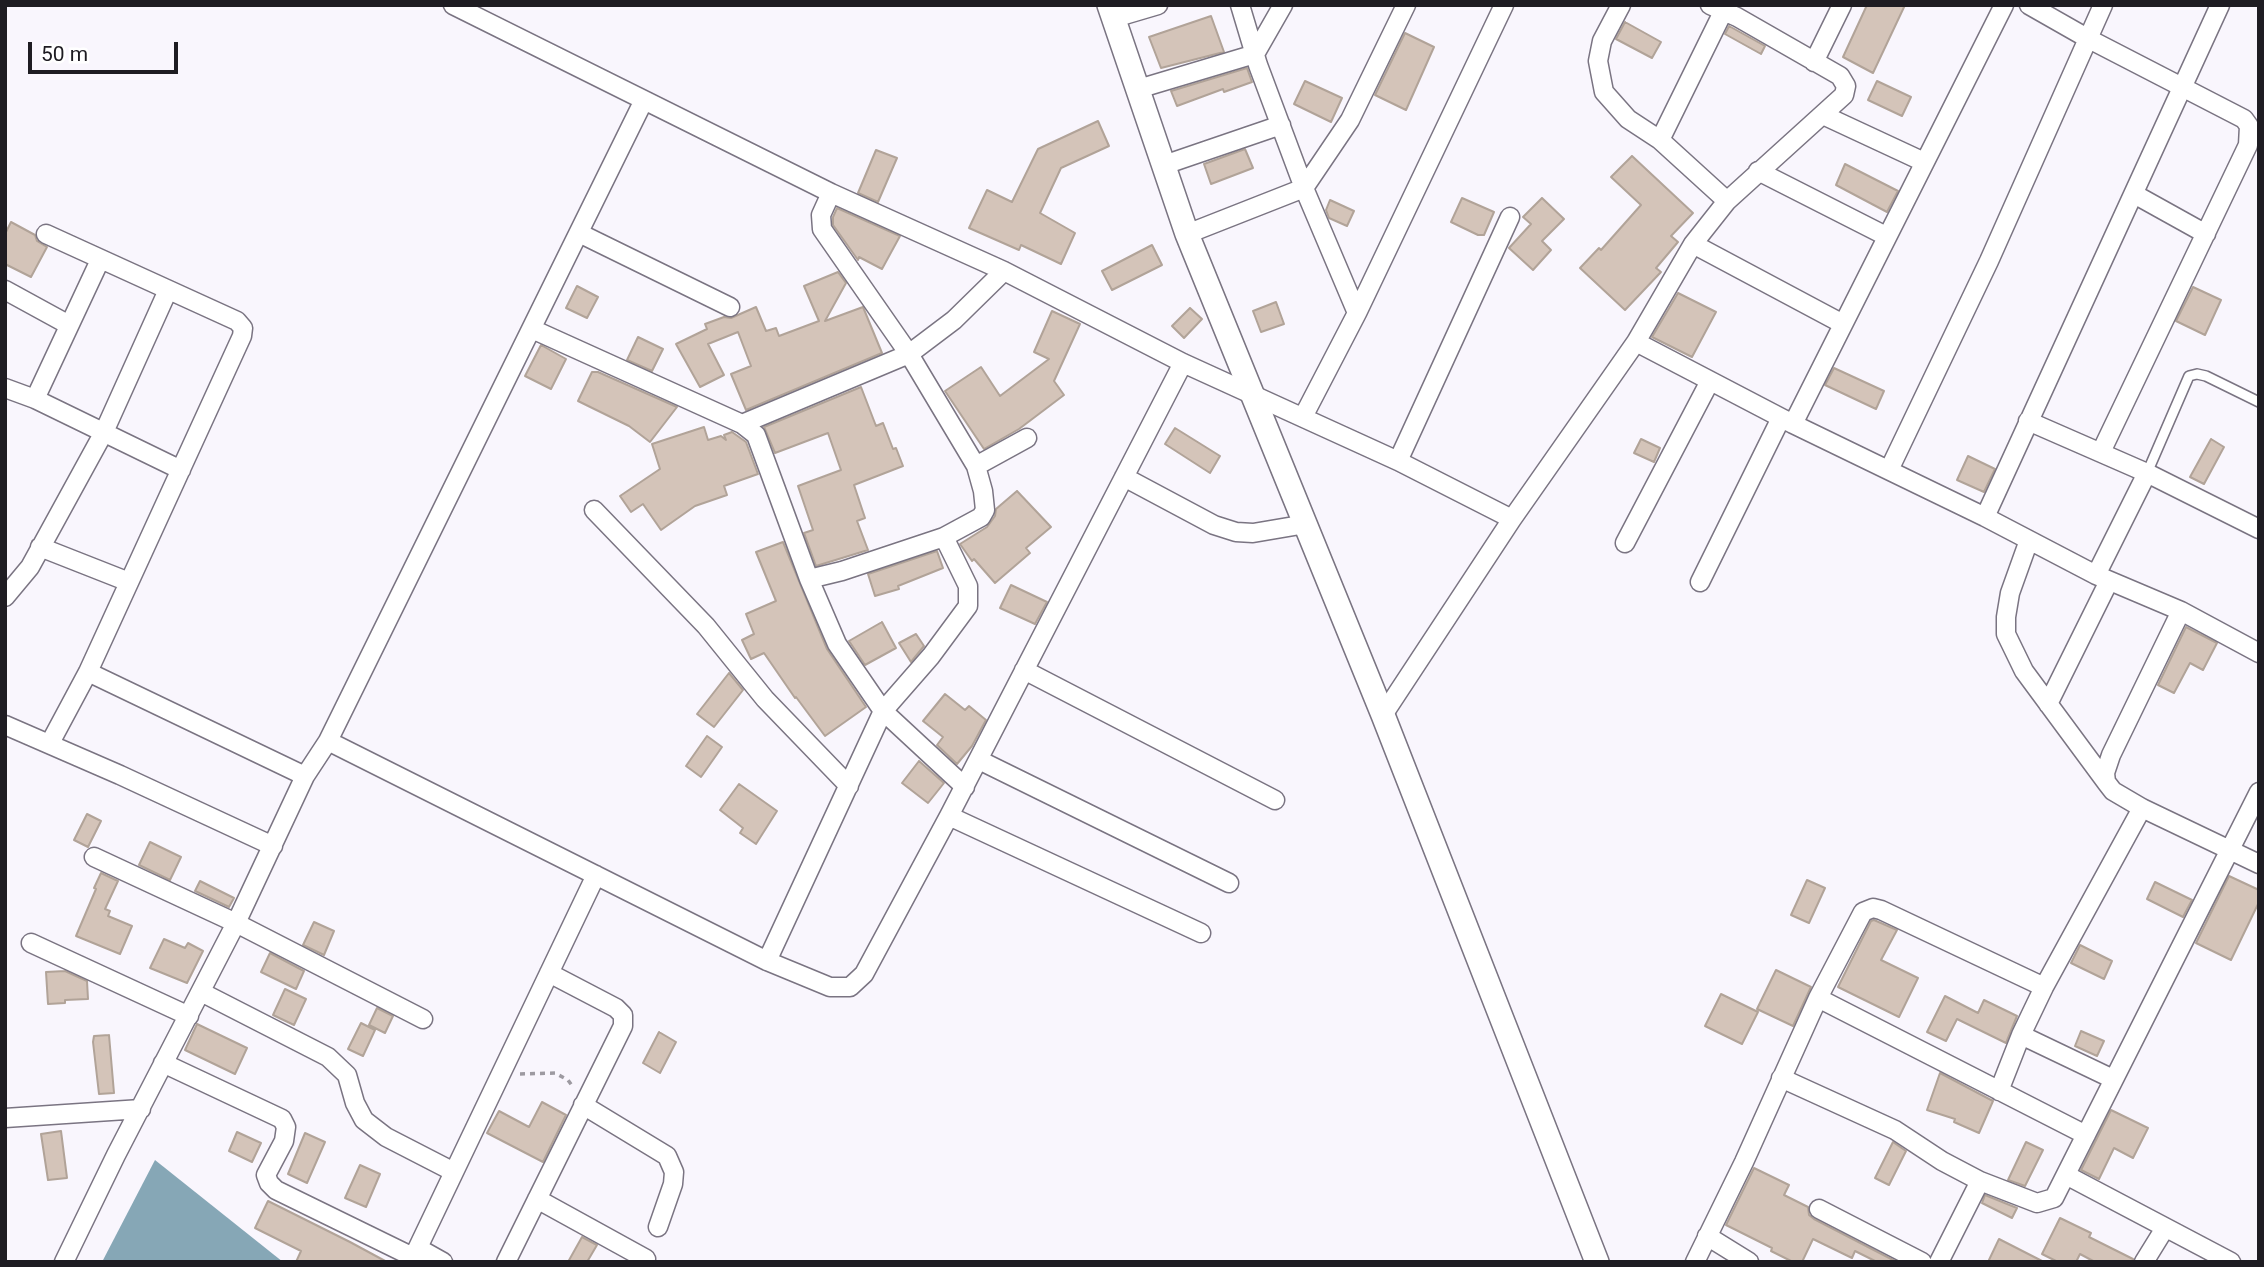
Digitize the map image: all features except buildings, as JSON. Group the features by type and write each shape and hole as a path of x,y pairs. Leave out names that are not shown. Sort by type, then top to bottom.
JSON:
{"street":[{"path":"453,5 831,193 1004,271 1183,363 1398,461 1512,519"},
{"path":"1158,5 1111,12 1187,234 1383,715 1597,1262"},
{"path":"1240,5 1304,188 1357,313"},
{"path":"1138,89 1255,54 1283,5"},
{"path":"1187,234 1304,188 1350,120 1406,5"},
{"path":"1303,417 1357,313 1504,5"},
{"path":"1621,5 1602,41 1598,61 1604,92 1628,119 1660,140 1727,201"},
{"path":"1814,62 1842,5"},
{"path":"1700,582 1843,324 2004,5"},
{"path":"2029,5 2244,119 2249,126 2248,145 2101,452"},
{"path":"1889,470 1989,261 2103,5"},
{"path":"1985,517 2220,5"},
{"path":"1383,715 1512,519 1636,342 1693,244 1727,201 1758,170 1844,95 1846,86 1840,76 1728,10 1660,140"},
{"path":"64,1262 236,923 305,776 328,741 644,100"},
{"path":"1823,115 1924,162"},
{"path":"1164,165 1281,125"},
{"path":"1758,170 1886,236"},
{"path":"809,579 842,571 944,537 974,522 985,510 983,491 975,466 909,354 822,229 821,215 831,193"},
{"path":"2134,194 2206,234"},
{"path":"1398,461 1510,217"},
{"path":"579,233 730,307"},
{"path":"46,234 237,321 243,328 242,336 88,672 50,743"},
{"path":"1693,244 1843,324"},
{"path":"35,400 100,260"},
{"path":"742,424 909,354 954,320 1004,271"},
{"path":"5,290 69,326"},
{"path":"5,597 19,583 104,432 169,290"},
{"path":"532,329 750,429 760,442 809,579 837,644 883,710 965,787"},
{"path":"1636,342 1787,421 1985,517 2103,578 2181,611 2259,653"},
{"path":"328,741 767,961 830,987 850,987 864,974 965,787 1183,363"},
{"path":"1625,543 1710,381"},
{"path":"7,393 35,400 181,470"},
{"path":"2028,421 2147,473 2259,529"},
{"path":"975,466 1027,438"},
{"path":"2048,704 2147,473"},
{"path":"1124,477 1214,525 1236,532 1253,533 1306,524"},
{"path":"594,510 706,626 765,699 849,786"},
{"path":"767,961 883,710 931,656 968,606 968,586 944,537"},
{"path":"2029,540 2010,593 2006,617 2006,634 2024,671 2113,791 2142,808 2259,864"},
{"path":"40,547 129,582"},
{"path":"2106,782 2105,773 2111,755 2181,611"},
{"path":"1024,670 1275,800"},
{"path":"88,672 305,776"},
{"path":"5,725 50,743 273,846"},
{"path":"979,760 1229,883"},
{"path":"1781,1078 1895,1130 1942,1161 1980,1181 2037,1203 2054,1198 2259,792"},
{"path":"1999,1091 2044,987 2142,808"},
{"path":"949,816 1201,933"},
{"path":"94,858 236,923 423,1019"},
{"path":"414,1256 596,875"},
{"path":"1695,1262 1744,1162 1818,998 1863,912 1872,908 2044,987"},
{"path":"31,943 189,1016"},
{"path":"506,1262 623,1026 624,1014 550,973"},
{"path":"201,992 328,1057 347,1075 355,1103 365,1120 386,1137 454,1172"},
{"path":"1818,998 2086,1135"},
{"path":"2021,1035 2113,1079"},
{"path":"163,1063 282,1119 286,1127 284,1141 267,1175 269,1183 276,1190 414,1256 443,1262"},
{"path":"583,1105 667,1156 674,1172 673,1184 658,1227"},
{"path":"5,1118 141,1109"},
{"path":"2066,1175 2231,1262"},
{"path":"1939,1262 1980,1181"},
{"path":"537,1199 646,1259"},
{"path":"1819,1209 1922,1262"},
{"path":"2144,1262 2165,1228"},
{"path":"1707,1236 1749,1262"}],"lane":[{"path":"2147,473 2189,376 2197,373 2206,376 2259,402"}],"path":[{"path":"505,1067 518,1074 555,1073 568,1080 583,1105"}],"water":[{"path":"155,1160 283,1262 102,1262"}]}
